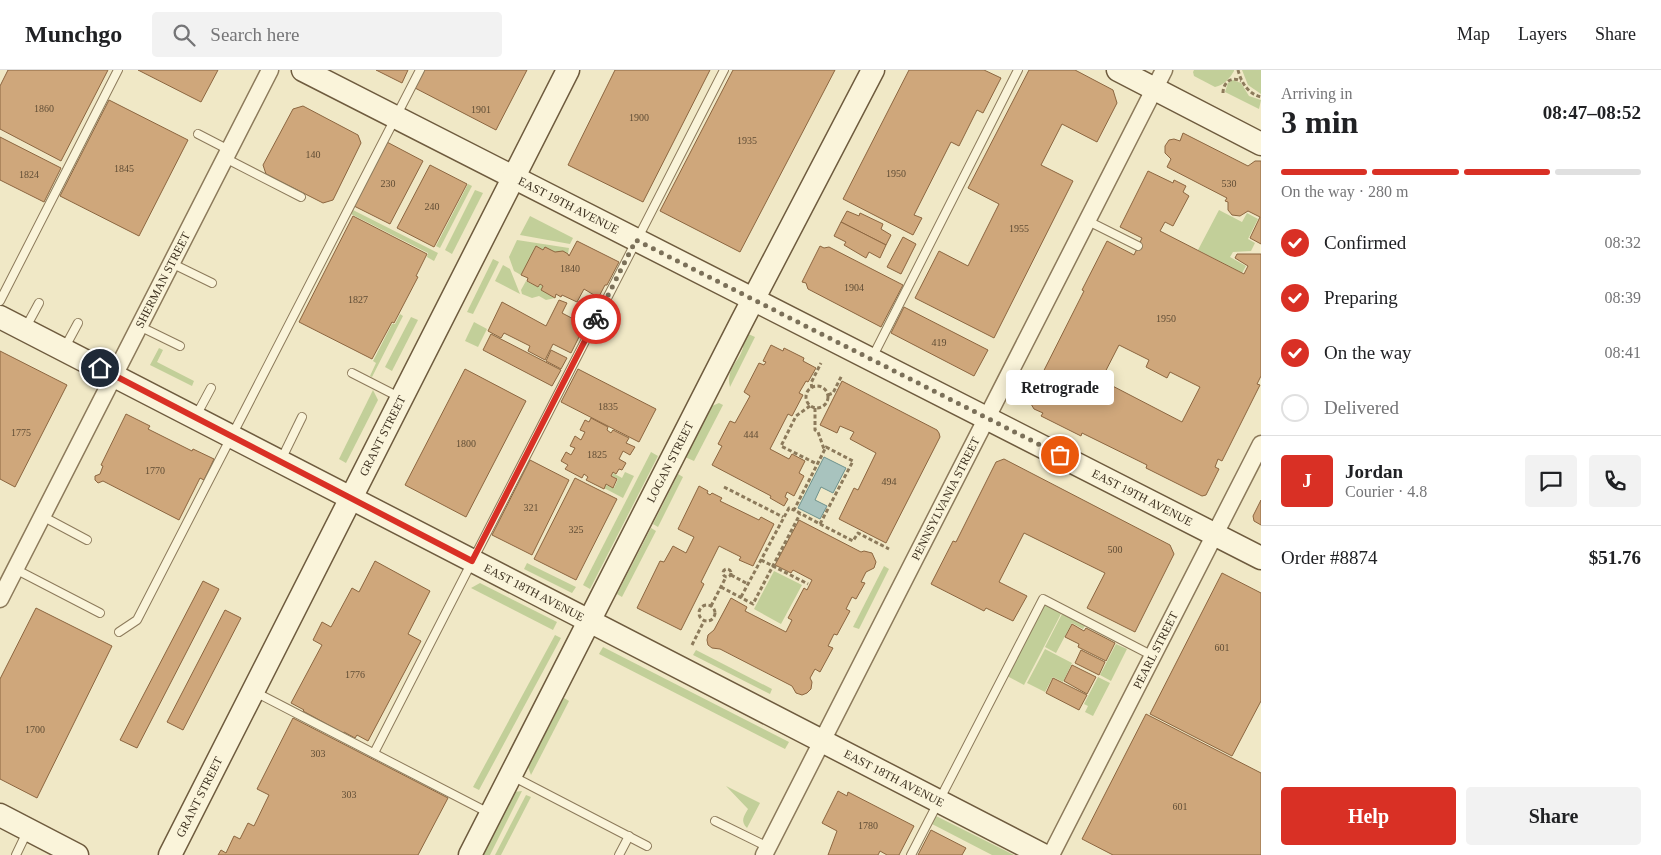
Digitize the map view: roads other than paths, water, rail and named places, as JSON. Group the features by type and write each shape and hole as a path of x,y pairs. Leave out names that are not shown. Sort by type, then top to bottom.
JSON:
{"street":[{"name":"SHERMAN STREET","path":"0,599 270,70"},
{"name":"EAST 19TH AVENUE","path":"303,70 1261,558"},
{"name":"GRANT STREET","path":"170,855 568,70"},
{"name":"LOGAN STREET","path":"470,855 753,299 873,70"},
{"path":"1118,70 1160,80 1261,144"},
{"name":"PENNSYLVANIA STREET","path":"766,851 1160,80"},
{"name":"EAST 18TH AVENUE","path":"0,317 1043,855"},
{"name":"PEARL STREET","path":"1051,855 1261,444"},
{"path":"0,815 77,855"}],"lane":[{"path":"0,301 118,70"},
{"path":"119,632 137,620 420,70"},
{"path":"374,753 724,70"},
{"path":"871,359 1018,70"},
{"path":"198,134 227,154 301,198"},
{"path":"1088,221 1138,246"},
{"path":"171,263 212,283"},
{"path":"25,330 39,302"},
{"path":"64,350 78,322"},
{"path":"139,325 180,346"},
{"path":"352,373 402,398"},
{"path":"196,418 211,388"},
{"path":"280,461 302,417"},
{"path":"42,516 87,540"},
{"path":"15,569 100,613"},
{"path":"911,855 1043,599 1153,656"},
{"path":"253,691 491,814"},
{"path":"510,776 648,846"},
{"path":"716,821 766,851"},
{"path":"16,855 29,830"},
{"path":"619,855 629,836"}],"water":[{"path":"824,457 846,468 833,493 821,487 815,500 827,506 820,519 798,508"}],"place":[{"name":"Retrograde","path":"1060,455"}]}
